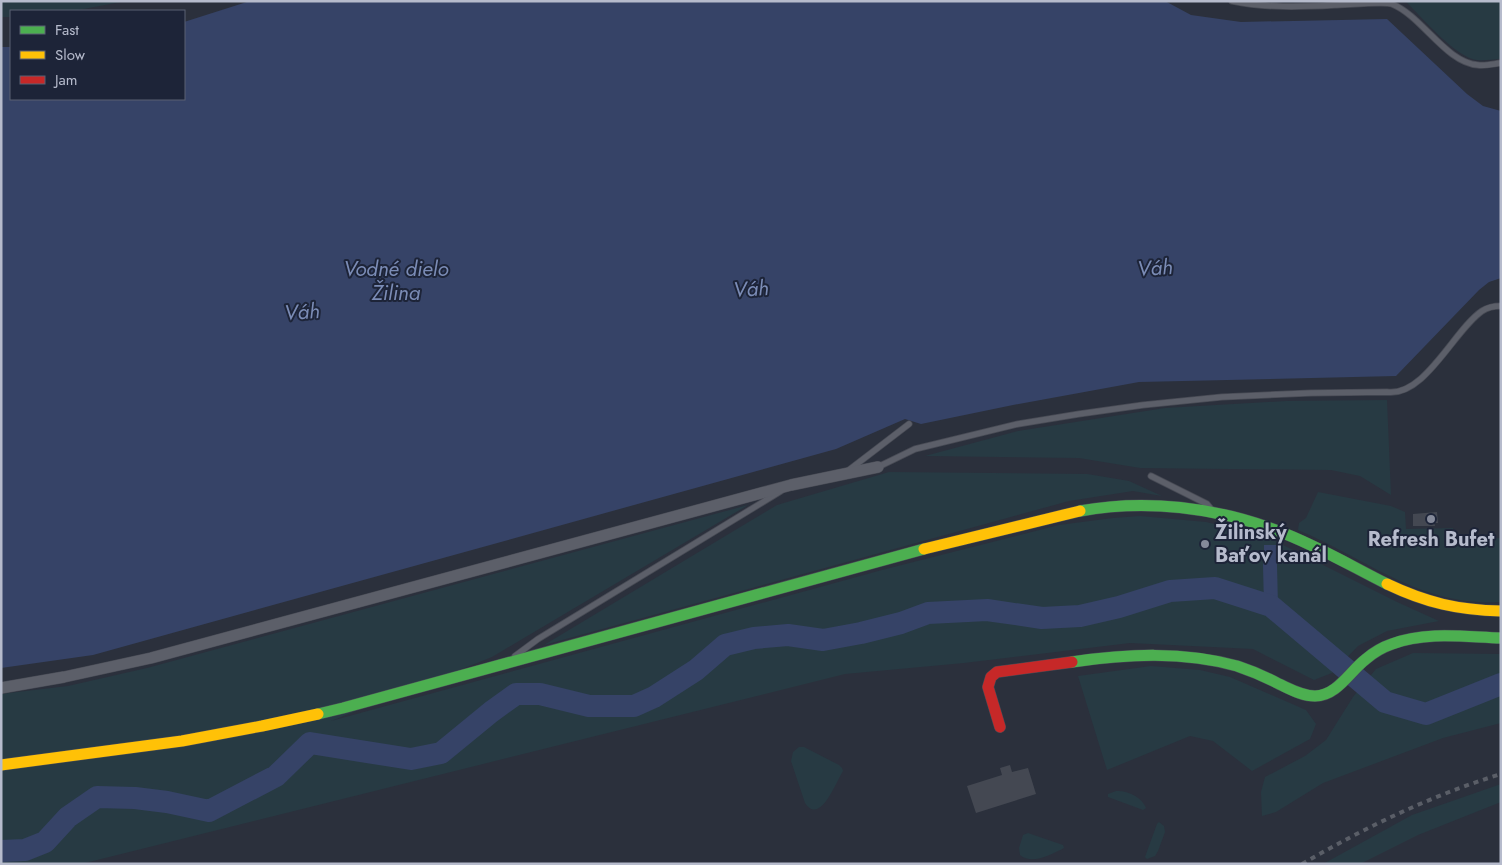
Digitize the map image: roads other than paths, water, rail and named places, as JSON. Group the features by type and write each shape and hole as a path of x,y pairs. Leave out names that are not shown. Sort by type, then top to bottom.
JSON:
{"street":[{"path":"1,688 64,677 151,658 791,485 878,466"},
{"path":"1,765 182,741 344,708 946,543 1104,506 1161,506 1213,513 1254,522 1296,538 1411,595 1439,605 1470,610 1501,611"},
{"path":"1000,728 988,687 991,677 997,672 1111,658 1162,655 1193,657 1226,663 1262,675 1305,694 1316,696 1326,694 1335,688 1365,659 1381,649 1399,642 1441,636 1501,638"}],"lane":[{"path":"1232,1 1251,5 1282,7 1390,3 1416,20 1451,54 1464,62 1478,65 1501,63"},
{"path":"878,466 915,449 1018,424 1143,404 1222,397 1311,393 1396,393 1408,389 1429,371 1482,311 1490,307 1501,306"},
{"path":"845,473 909,424"},
{"path":"1151,476 1207,504 1213,513"},
{"path":"506,663 538,638 791,485"}],"water":[{"name":"Vodné dielo Žilina","path":"250,1 1165,1 1191,15 1241,22 1387,19 1467,94 1483,106 1501,111 1501,278 1489,282 1479,290 1396,376 1139,382 921,424 905,419 836,449 93,655 1,668 1,47 10,47 10,100 185,100 185,22"},
{"path":"1264,545 1276,545 1277,565 1264,565"}],"waterway":[{"path":"1270,565 1271,606"},
{"path":"1,851 25,850 45,842 68,817 97,797 135,798 167,802 209,811 276,776 310,743 411,759 441,753 516,694 540,694 589,706 634,706 654,697 696,670 725,645 754,638 788,635 823,640 901,623 928,613 987,610 1042,618 1080,616 1119,607 1170,591 1215,588 1271,606 1385,702 1426,714 1501,684"}],"railway":[{"path":"1302,864 1350,837 1399,813 1449,792 1501,774"}],"place":[{"name":"Refresh Bufet","path":"1431,519"},
{"name":"Žilinský Baťov kanál","path":"1205,544"}],"water label":[{"name":"Váh","path":"1155,268"},
{"name":"Váh","path":"751,289"},
{"name":"Váh","path":"302,312"}]}
